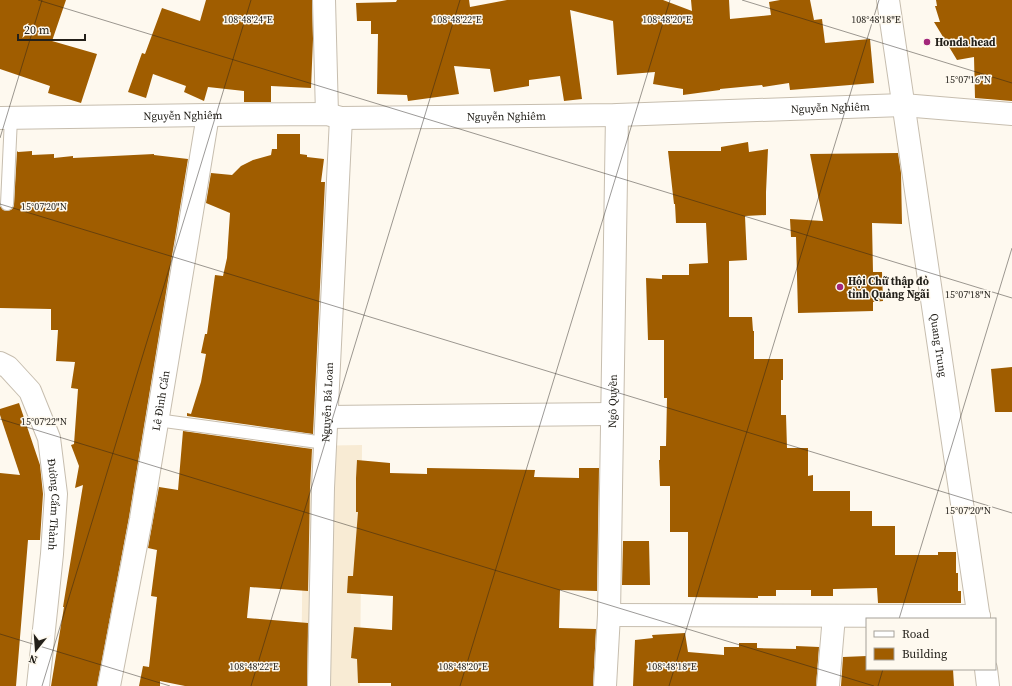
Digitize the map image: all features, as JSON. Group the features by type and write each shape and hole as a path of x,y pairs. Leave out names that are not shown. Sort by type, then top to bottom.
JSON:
{"street":[{"name":"Nguyễn Bá Loan","path":"319,686 323,488 327,417 334,116 324,0"},
{"name":"Quang Trung","path":"888,0 979,618"},
{"name":"Nguyễn Nghiêm","path":"6,118 208,114 334,116 617,115 903,105 1012,114"},
{"name":"Lê Đình Cẩn","path":"109,686 141,519 208,114"},
{"name":"Ngô Quyền","path":"605,686 609,615 617,115"},
{"name":"Đường Cẩm Thành","path":"0,363 8,367 30,391 49,438 56,494 52,554 38,686"},
{"path":"327,417 612,414"},
{"path":"609,615 979,618"},
{"path":"828,686 834,616"},
{"path":"986,670 988,686"}],"lane":[{"path":"6,118 7,204"},
{"path":"157,420 325,443"}],"shaded area":[{"path":"362,445 360,686 301,686 304,446"}],"building":[{"path":"0,0 66,0 52,41 97,54 81,103 48,93 50,86 0,69"},
{"path":"206,0 312,0 313,39 311,88 271,86 271,102 244,102 244,91 208,87 204,101 184,92 186,86 153,74 146,98 128,92 142,53 145,54 162,8 200,21"},
{"path":"397,0 469,0 470,7 507,0 663,0 692,11 691,0 729,0 730,19 771,15 769,2 780,0 810,0 814,20 822,19 825,43 870,39 874,83 790,90 789,83 763,87 762,85 720,89 683,95 683,89 653,84 655,72 617,75 613,21 570,10 582,99 564,101 560,76 529,80 529,86 494,92 490,69 454,66 459,94 408,101 407,95 377,94 378,34 371,34 371,21 357,21 356,3 396,2"},
{"path":"936,0 1012,0 1012,101 975,98 974,57 957,60 934,22 940,22 935,6 937,6"},
{"path":"277,134 300,134 300,154 307,155 307,157 324,159 321,182 325,182 313,434 187,416 187,413 191,414 201,382 206,354 201,353 205,334 207,334 215,275 223,276 227,258 230,213 206,203 211,173 232,175 241,166 253,160 271,155 272,149 277,149"},
{"path":"748,142 749,152 768,149 766,215 745,216 747,260 729,261 729,317 752,317 754,331 754,359 783,359 783,380 781,380 781,415 786,415 787,448 808,448 808,476 813,475 813,491 850,491 850,511 872,511 872,526 895,526 895,555 938,555 938,552 956,552 956,573 958,573 958,591 961,591 961,603 878,603 877,588 833,589 833,596 811,596 811,590 776,590 776,596 758,596 758,598 688,597 688,532 670,532 670,486 660,486 660,446 666,446 667,398 664,398 664,340 648,340 646,278 662,279 662,275 689,275 689,264 708,263 706,223 676,223 668,151 721,151 721,147"},
{"path":"17,151 32,151 32,155 54,154 54,158 73,156 73,158 154,154 188,159 129,517 97,686 51,686 83,485 75,488 79,466 71,445 74,444 78,389 71,388 75,362 56,361 58,330 51,330 51,309 0,308 0,206 3,210 7,211 11,210 14,205"},
{"path":"898,153 901,173 902,224 872,223 873,272 882,272 883,301 873,302 873,311 798,313 796,237 791,237 790,219 823,221 810,154"},
{"path":"1012,367 1012,412 995,412 991,369"},
{"path":"19,403 40,465 43,494 40,540 28,540 16,686 0,686 0,473 20,475 0,415 0,409"},
{"path":"183,431 312,449 308,591 250,587 247,618 308,623 307,686 185,686 160,681 160,686 139,686 143,666 149,667 157,597 151,596 157,550 148,548 159,487 178,490"},
{"path":"357,460 390,463 390,473 427,474 427,468 535,470 534,477 579,478 579,468 599,468 597,591 560,590 559,628 596,629 593,686 391,686 391,683 358,683 357,659 351,658 354,627 392,630 393,596 347,593 348,576 353,576 358,512 356,512"},
{"path":"623,541 649,541 650,585 622,585"},
{"path":"685,633 688,652 724,655 724,647 739,647 739,643 757,643 757,648 796,649 796,646 819,647 816,686 633,686 635,640 653,638 652,635"},
{"path":"866,656 866,670 953,670 954,686 841,686 843,657"}],"place":[{"name":"Honda head","path":"927,42"},
{"name":"Hội Chữ thập đỏ tỉnh Quảng Ngãi","path":"840,287"}]}
